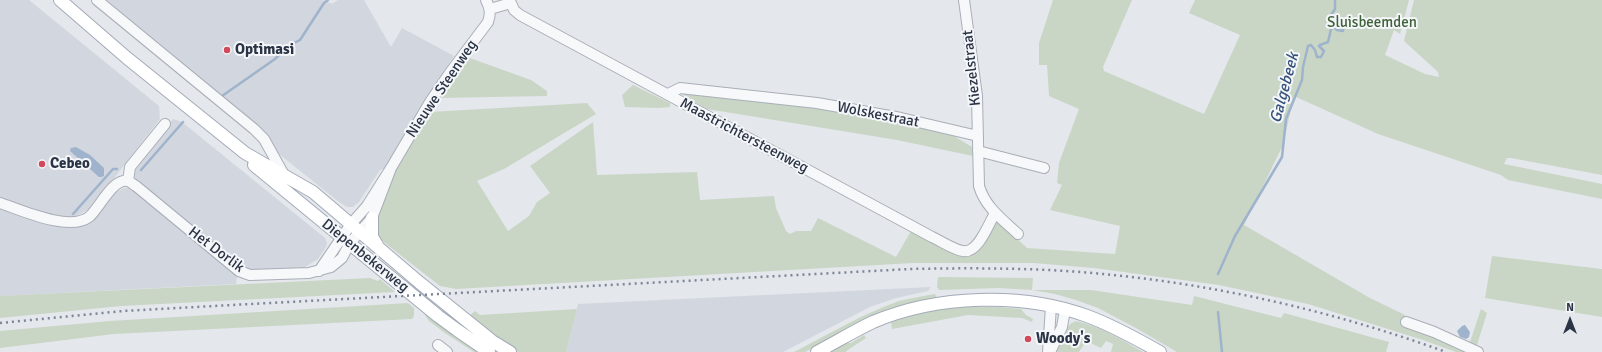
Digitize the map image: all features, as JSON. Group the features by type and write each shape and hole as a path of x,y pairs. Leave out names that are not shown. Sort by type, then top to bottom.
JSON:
{"main road":[{"name":"Diepenbekerweg","path":"60,0 127,58 245,153 313,192 380,250 492,341 510,352"},
{"name":"Diepenbekerweg","path":"245,153 250,162 444,321 490,352"},
{"path":"372,218 372,237 380,250"},
{"path":"817,352 874,322 912,309 937,304 985,300 1051,306 1087,316 1160,352"}],"street":[{"path":"97,0 254,129 264,139 284,175"},
{"name":"Kiezelstraat","path":"964,0 977,96 978,136"},
{"name":"Maastrichtersteenweg","path":"488,4 511,2 514,10 520,15 932,237 964,251 971,250 976,247 995,213"},
{"name":"Nieuwe Steenweg","path":"355,228 430,102 488,22 490,16 488,4"},
{"name":"Wolskestraat","path":"668,94 680,88 817,103 901,118 978,136"},
{"path":"0,204 60,222 77,222 88,217 114,187 120,182 128,181 130,167 165,124"},
{"path":"978,136 979,186 981,193 995,213 1018,234"},
{"path":"978,151 1044,168"},
{"name":"Nieuwe Steenweg","path":"355,228 372,218 391,168"},
{"name":"Het Dorlik","path":"128,181 238,271 250,275 309,273 319,271 355,228"},
{"path":"1049,352 1051,306"},
{"path":"1049,352 1062,327 1065,310"},
{"path":"1406,322 1434,332 1478,352"},
{"path":"438,344 447,352"}],"shaded area":[{"path":"0,0 29,0 159,106 160,119 91,208 73,218 59,217 0,198"},
{"path":"104,0 323,0 332,4 338,0 364,0 391,47 402,28 454,56 410,124 386,168 380,170 359,202 353,207 347,207 274,150 220,95"},
{"path":"173,119 182,122 325,238 327,243 326,247 318,259 302,269 245,271 136,180 134,175 137,166"},
{"path":"124,188 131,188 237,276 236,284 0,296 0,208 51,225 95,216 115,193"},
{"path":"931,287 928,291 896,298 870,307 783,352 566,352 578,304"}],"green space":[{"name":"Sluisbeemden","path":"1053,0 1132,0 1103,67 1104,71 1204,114 1240,35 1189,13 1195,0 1409,0 1400,34 1394,30 1385,55 1425,74 1439,77 1438,72 1404,41 1414,0 1602,0 1602,175 1511,158 1507,158 1504,164 1602,184 1602,199 1508,180 1501,175 1378,134 1294,96 1283,145 1244,225 1370,298 1405,315 1403,323 1473,352 1456,352 1423,340 1308,304 1219,285 1094,268 1033,263 913,263 456,289 440,286 385,243 375,233 381,202 395,170 430,112 587,103 596,114 504,169 477,181 508,231 529,216 537,202 550,193 530,166 593,122 597,175 697,172 700,200 774,196 776,208 786,231 790,234 796,231 811,231 818,218 896,257 911,231 960,254 994,222 999,222 1027,248 1115,254 1120,226 1050,210 1062,185 1057,183 1059,163 1079,109 1049,96 1047,65 1039,65 1039,43"},
{"path":"464,56 531,80 547,91 547,96 437,98"},
{"path":"633,85 670,103 670,107 625,107 622,95"},
{"path":"681,91 816,107 920,127 952,135 972,147 973,156 897,140 707,109 680,93"},
{"path":"1492,256 1602,269 1602,317 1485,298"},
{"path":"938,277 1033,278 1032,290 998,288 939,290 937,287"},
{"path":"370,278 378,281 380,279 395,292 121,306 0,318 0,296"},
{"path":"1032,290 1091,290 1192,305 1194,296 1281,318 1284,313 1389,342 1386,352 1177,352 1098,308 1055,294"},
{"path":"935,294 937,298 902,306 863,322 805,352 794,352 885,306 899,301"},
{"path":"408,303 414,308 414,316 412,319 114,334 0,348 0,331 110,321"},
{"path":"951,307 999,307 1021,309 1026,315 1033,319 1032,322 1022,318 968,315 892,329 891,321 921,312"},
{"path":"421,309 484,352 474,352 445,333 429,321"},
{"path":"577,309 566,352 518,352 468,317 475,311 480,315"},
{"path":"1481,309 1487,313 1476,348 1469,345"},
{"path":"1076,321 1102,330 1143,352 1111,352 1113,344 1106,341 1101,348 1086,341 1079,352 1054,352 1065,330"},
{"path":"864,335 866,338 845,352 827,352 842,343 851,343"}],"water":[{"path":"76,147 90,155 104,168 104,176 99,177 70,151 71,148"},
{"path":"1465,325 1470,332 1469,337 1466,339 1460,337 1457,331"}],"waterway":[{"path":"222,96 275,59 288,46 300,40 324,3 328,0"},
{"name":"Galgebeek","path":"1218,274 1235,236 1282,157 1286,119 1302,80 1303,67 1308,46 1311,45 1315,50 1317,57 1321,57 1324,51 1319,46 1328,42 1331,29 1334,27 1337,30 1343,31 1343,24 1331,15 1335,9 1335,0"},
{"path":"141,170 183,122"},
{"path":"73,214 113,169 117,169"},
{"name":"Galgebeek","path":"1218,312 1222,352"}],"railway":[{"path":"0,323 123,311 232,305 910,269 1014,269 1049,270 1150,279 1250,296 1349,321 1446,352"}],"place":[{"name":"Optimasi","path":"227,50"},
{"name":"Cebeo","path":"42,164"},
{"name":"Woody's","path":"1028,339"}]}
